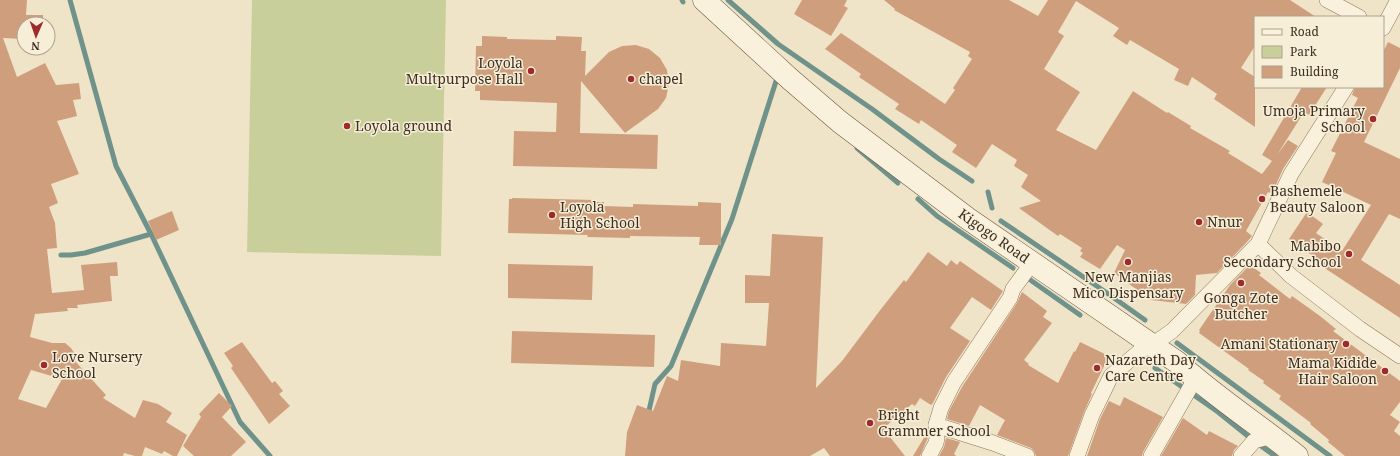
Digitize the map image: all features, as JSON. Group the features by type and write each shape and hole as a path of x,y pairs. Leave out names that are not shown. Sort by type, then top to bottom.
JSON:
{"main road":[{"name":"Kigogo Road","path":"704,0 790,79 840,122 967,218 1177,362 1195,379 1297,456"}],"street":[{"path":"1327,0 1357,16"},
{"path":"1384,26 1398,0"},
{"path":"1077,456 1092,415 1111,376 1140,351 1152,345 1172,331 1258,244 1291,174 1345,88"},
{"path":"1258,244 1291,276 1360,329 1400,356"},
{"path":"929,456 936,443 936,425 940,408 954,382 1010,298 1013,289 1032,263"},
{"path":"1151,456 1195,379"},
{"path":"936,425 993,443 1027,456"},
{"path":"1241,456 1254,441 1272,436"}],"green space":[{"name":"Loyola ground","path":"252,0 446,0 441,256 247,252"}],"building":[{"path":"0,0 27,0 26,15 43,15 16,16 16,39 3,38 17,77 45,63 56,85 79,83 81,99 73,100 77,116 57,121 79,174 51,184 58,203 49,207 55,223 57,248 47,249 52,293 84,290 81,265 117,262 118,276 110,276 112,301 77,305 78,308 67,308 68,311 35,314 30,337 52,343 65,343 71,348 77,357 74,360 106,395 103,398 135,418 143,400 158,404 172,413 166,422 187,435 177,456 173,456 164,451 162,454 145,447 142,456 124,453 123,456 0,456","holes":["31,370 62,379 46,408 18,399"]},
{"path":"802,0 847,0 844,6 848,8 831,36 794,14"},
{"path":"884,0 1009,0 1038,16 1048,0 1290,0 1314,16 1254,16 1254,48 1241,68 1254,76 1255,127 1214,99 1217,94 1192,77 1188,86 1174,80 1179,69 1130,40 1127,45 1113,36 1119,28 1076,1 1058,32 1064,36 1044,69 1080,92 1056,130 1096,150 1133,91 1167,113 1168,112 1191,126 1190,128 1230,151 1228,153 1262,174 1272,161 1262,155 1301,88 1326,88 1309,115 1304,112 1277,155 1288,140 1298,146 1283,169 1275,187 1270,193 1268,192 1246,231 1252,236 1217,273 1196,275 1195,295 1186,304 1151,300 1135,292 1136,289 1114,273 1125,250 1117,245 1100,269 1080,257 1083,253 1080,251 1082,248 1060,234 1058,236 1019,208 1041,201 1021,187 1028,175 1014,166 1017,160 992,144 976,168 952,152 957,145 921,120 919,124 895,109 899,104 859,77 861,74 825,49 841,33 945,104 955,90 953,88 972,59 968,56 970,52 894,10 895,9"},
{"path":"482,36 507,37 507,39 556,40 556,36 582,37 581,51 586,51 585,76 609,52 622,46 636,45 649,49 660,58 667,70 669,84 666,98 658,109 625,133 581,81 580,133 658,135 657,169 513,166 514,131 556,132 557,103 480,100 480,91 475,91 476,46 482,46"},
{"path":"1388,42 1400,48 1400,68 1364,142 1400,159 1400,219 1389,214 1361,260 1400,285 1400,318 1314,261 1316,258 1289,239 1307,212 1323,224 1316,233 1342,251 1371,205 1322,182 1336,153 1331,151 1358,98 1352,95 1355,88 1384,88 1384,50"},
{"path":"509,199 595,200 594,202 604,202 604,206 633,207 633,204 698,206 698,202 721,203 721,245 699,245 700,237 630,236 630,238 587,237 588,235 508,233"},
{"path":"172,211 179,230 156,240 148,221"},
{"path":"772,234 823,237 816,388 842,361 881,309 904,280 906,282 928,252 947,266 951,260 957,265 960,261 1003,291 991,310 972,297 950,328 970,341 946,377 933,403 931,405 920,398 915,406 912,404 886,426 893,434 890,437 905,456 830,456 824,448 810,456 625,456 627,432 637,405 653,411 667,376 678,381 681,360 720,366 721,343 766,346 769,303 745,303 745,275 770,276"},
{"path":"508,264 593,266 592,300 508,298"},
{"path":"1250,265 1261,273 1259,275 1290,299 1292,296 1320,316 1336,329 1333,331 1400,381 1400,402 1390,415 1400,422 1394,431 1400,436 1400,456 1345,456 1328,442 1329,440 1310,424 1311,423 1279,399 1281,396 1263,383 1264,381 1199,333 1199,330 1230,285"},
{"path":"1022,292 1047,311 1043,317 1052,323 1024,360 1029,364 1028,365 1058,383 1080,342 1109,356 1091,393 1092,394 1068,456 1036,456 1031,448 997,435 1005,420 980,405 969,426 947,419 949,411 962,387 1017,303"},
{"path":"512,331 655,335 654,367 511,363"},
{"path":"242,342 272,383 275,381 283,391 279,394 290,406 269,424 231,368 233,366 224,353"},
{"path":"219,393 232,406 222,417 246,442 231,456 194,456 183,446 201,417 199,414"},
{"path":"1124,397 1163,417 1142,456 1087,456 1100,419 1109,401 1120,406"},
{"path":"1183,418 1207,435 1209,431 1238,446 1234,450 1232,456 1161,456"},
{"path":"925,436 928,438 920,456 913,456"},
{"path":"946,438 960,442 954,454 956,456 939,456 944,447"}],"waterway":[{"path":"70,0 116,166 151,234 240,422 270,456"},
{"path":"728,0 778,44 972,181"},
{"path":"648,415 655,384 671,366 732,219 778,75"},
{"path":"857,148 898,183"},
{"path":"988,192 992,208"},
{"path":"918,199 937,216 1013,268"},
{"path":"1001,221 1145,320"},
{"path":"61,255 85,253 151,234"},
{"path":"1029,279 1080,315"},
{"path":"1177,343 1330,456"},
{"path":"1155,368 1218,412 1275,456"}],"place":[{"name":"Loyola Multpurpose Hall","path":"531,71"},
{"name":"chapel","path":"631,79"},
{"name":"Umoja Primary School","path":"1373,119"},
{"name":"Loyola ground","path":"347,126"},
{"name":"Bashemele Beauty Saloon","path":"1262,199"},
{"name":"Loyola High School","path":"552,215"},
{"name":"Nnur","path":"1199,222"},
{"name":"Mabibo Secondary School","path":"1349,254"},
{"name":"New Manjias Mico Dispensary","path":"1128,262"},
{"name":"Gonga Zote Butcher","path":"1241,283"},
{"name":"Amani Stationary","path":"1346,344"},
{"name":"Love Nursery School","path":"44,365"},
{"name":"Nazareth Day Care Centre","path":"1097,368"},
{"name":"Mama Kidide Hair Saloon","path":"1385,371"},
{"name":"Bright Grammer School","path":"870,423"}]}
